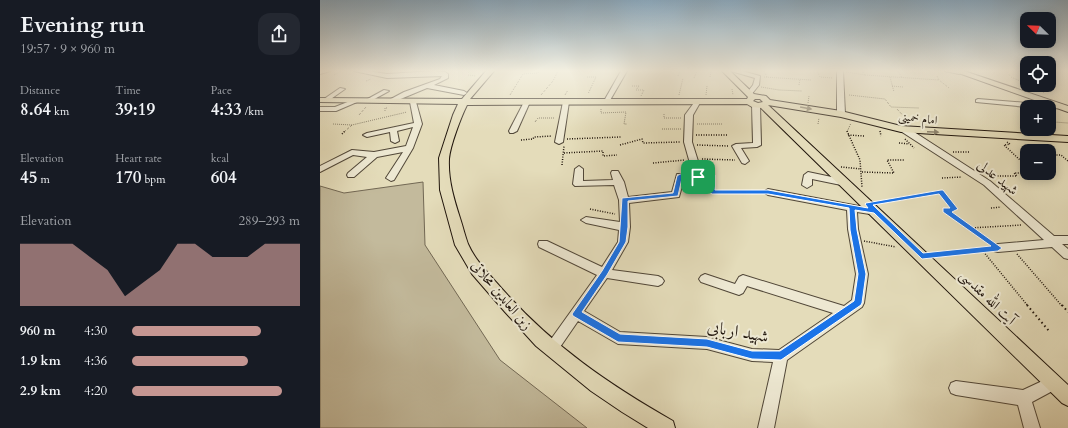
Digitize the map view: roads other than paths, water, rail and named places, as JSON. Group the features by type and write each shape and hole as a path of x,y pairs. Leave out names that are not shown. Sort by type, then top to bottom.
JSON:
{"main road":[{"name":"زین العابدین محلاتی","path":"473,91 466,99 456,116 444,158 446,190 452,215 462,245 477,270 542,341 622,401 666,428"},
{"name":"آیت الله مقدسی","path":"746,91 846,183 864,205 922,256 1068,397"},
{"path":"1014,91 1065,109"},
{"name":"امام خمینی","path":"323,100 391,101 414,106 466,99 506,102 756,101 841,114 905,130 1068,139"}],"street":[{"path":"323,100 337,91"},
{"path":"391,101 399,96 414,91"},
{"path":"443,91 466,99"},
{"path":"604,101 611,91"},
{"path":"745,160 736,146 757,146 756,91"},
{"path":"841,91 841,114"},
{"path":"368,101 386,92"},
{"path":"320,109 336,109 355,101"},
{"path":"624,200 676,195 680,176 698,177 689,132 689,115 702,101"},
{"path":"513,131 530,102"},
{"path":"559,140 566,102"},
{"path":"978,102 1065,109"},
{"path":"391,178 409,148 418,124 414,106"},
{"path":"367,135 418,124"},
{"path":"393,129 395,142"},
{"name":"شهید عدلی","path":"905,130 977,176 1068,256"},
{"path":"320,169 352,152 374,155 409,148"},
{"path":"350,175 374,155"},
{"path":"551,349 604,273 623,242 625,221 624,200 617,177 578,184 579,169"},
{"path":"807,185 808,175 846,183"},
{"path":"768,192 864,205"},
{"name":"شهید اربابی","path":"576,314 618,338 707,343 752,355 781,356 844,311 858,303 862,274 856,240 864,205"},
{"path":"588,215 625,221"},
{"path":"998,248 1068,240"},
{"path":"543,244 604,273 658,281"},
{"path":"705,278 739,290 743,280 844,311"},
{"path":"766,428 781,356"},
{"path":"956,388 1024,398 1053,383"},
{"path":"1024,398 1032,428"}]}
